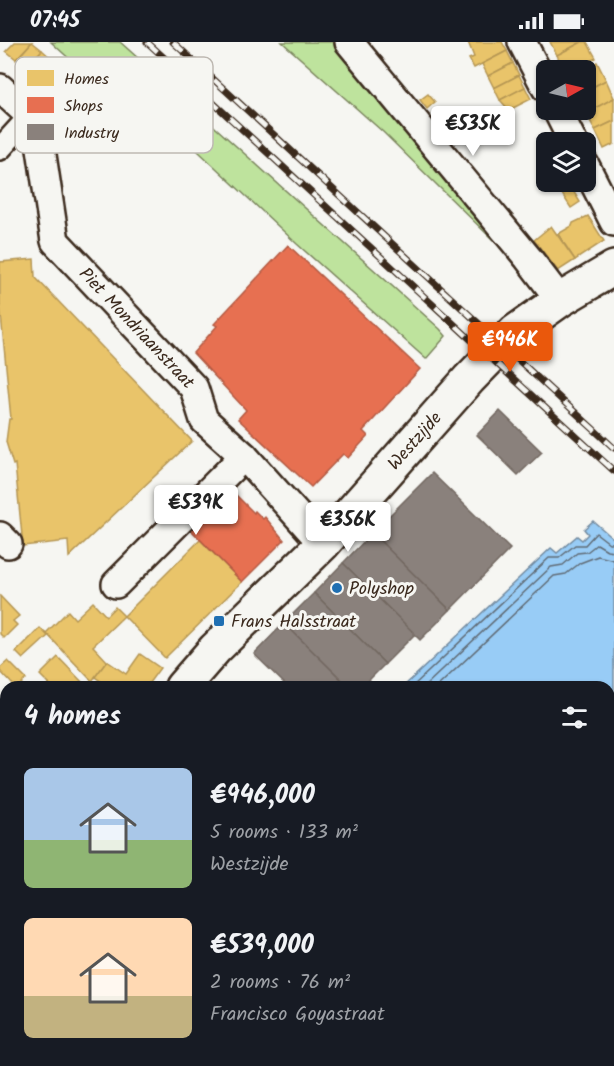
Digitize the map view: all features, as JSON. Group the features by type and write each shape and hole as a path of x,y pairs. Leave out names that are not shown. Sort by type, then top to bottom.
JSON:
{"street":[{"path":"349,42 528,258 560,300"},
{"path":"522,42 536,69"},
{"name":"Piet Mondriaanstraat","path":"0,88 15,102"},
{"path":"0,149 15,132"},
{"name":"Piet Mondriaanstraat","path":"42,153 55,241 194,388 204,420 244,456 323,543"},
{"path":"596,187 614,222"},
{"name":"Westzijde","path":"187,681 215,649 323,543 515,332 560,300 614,268"},
{"path":"116,584 244,456"}],"green space":[{"path":"51,42 120,42 137,57 67,57"},
{"path":"282,42 339,42 446,175 493,240 383,132"},
{"path":"213,125 446,336 426,359 297,244 200,153 213,153"}],"water":[{"path":"593,521 614,539 614,681 409,681 551,548 557,553 577,536 582,540 588,534 584,529"}],"building: Homes":[{"path":"15,42 32,42 15,58 6,51"},
{"path":"32,42 42,50 35,57 19,57"},
{"path":"468,42 502,42 507,51 474,68 469,59 474,57"},
{"path":"550,42 582,42 557,55"},
{"path":"582,42 587,42 596,58 559,60 557,55"},
{"path":"42,50 50,57 36,57"},
{"path":"507,51 513,63 488,76 482,64"},
{"path":"596,62 606,80 596,85"},
{"path":"513,63 519,75 494,88 488,76"},
{"path":"519,75 525,87 500,100 494,88"},
{"path":"606,80 614,98 596,108 596,85"},
{"path":"525,87 531,99 509,110 500,100"},
{"path":"428,94 435,102 427,109 420,100"},
{"path":"614,98 614,121 595,130 590,120 596,120 596,108"},
{"path":"614,121 614,144 604,149 595,130"},
{"path":"574,192 580,202 571,208 562,194"},
{"path":"588,216 604,241 575,260 558,234"},
{"path":"551,226 575,260 558,271 534,240"},
{"path":"34,259 35,277 192,441 69,557 68,541 23,546 15,464 13,465 6,442 9,419 11,419 0,305 0,262"},
{"path":"200,540 242,582 165,658 124,616"},
{"path":"0,596 19,616 13,621 17,625 4,638 0,634"},
{"path":"93,602 106,616 115,607 124,616 93,646 107,661 92,681 46,633 68,611 75,619"},
{"path":"40,628 48,636 23,659 16,652"},
{"path":"140,654 160,668 150,681 101,681 95,677 107,661 126,674"},
{"path":"58,657 81,681 46,681 40,675"},
{"path":"8,661 26,679 9,681 0,668"}],"building: Shops":[{"path":"288,245 420,369 363,431 368,436 348,458 343,454 311,487 238,419 246,410 193,353 217,326 214,324"},
{"path":"230,489 254,513 255,511 263,519 265,517 284,540 242,582 189,528"}],"building: Industry":[{"path":"500,411 542,452 518,475 477,435"},
{"path":"432,473 510,549 450,610 372,533"},
{"path":"372,533 450,610 420,640 343,563"},
{"path":"343,563 415,634 385,664 314,593"},
{"path":"314,593 385,664 368,681 343,681 284,623"},
{"path":"284,623 343,681 282,681 254,654"}],"railway":[{"path":"147,42 163,57"},
{"path":"173,42 189,57"},
{"path":"213,79 614,448"},
{"path":"213,103 614,471"}],"place":[{"name":"Polyshop","path":"337,588"},
{"name":"Frans Halsstraat","path":"219,621"}]}
